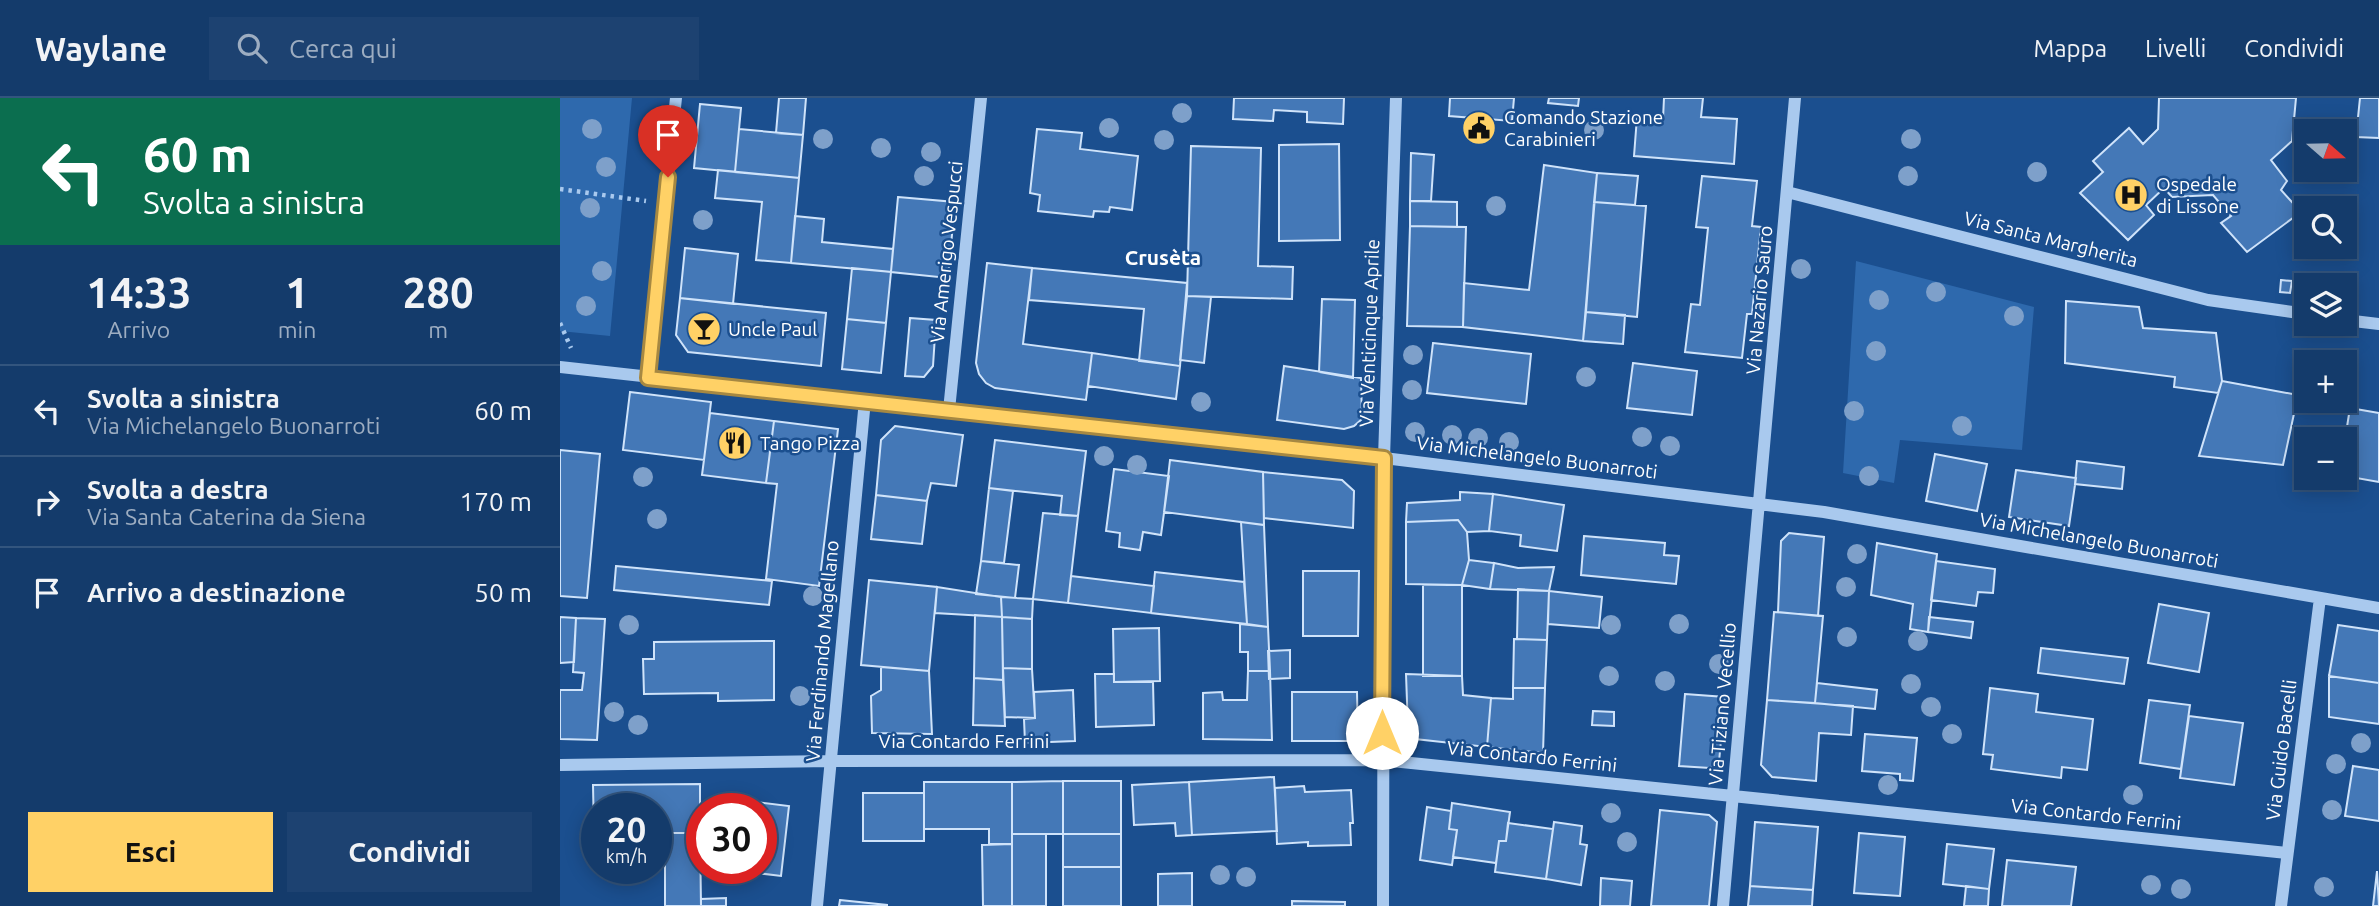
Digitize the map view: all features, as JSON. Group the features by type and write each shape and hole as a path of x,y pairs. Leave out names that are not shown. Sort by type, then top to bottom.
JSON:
{"street":[{"path":"648,378 676,98"},
{"name":"Via Amerigo Vespucci","path":"949,410 981,98"},
{"name":"Via Venticinque Aprile","path":"1382,906 1384,458 1396,98"},
{"name":"Via Nazario Sauro","path":"1759,505 1795,98"},
{"name":"Via Santa Margherita","path":"1787,192 2208,300 2294,312"},
{"path":"2357,321 2379,324"},
{"name":"Via Michelangelo Buonarroti","path":"560,367 1384,458 1837,514 2379,608"},
{"name":"Via Ferdinando Magellano","path":"817,906 864,400"},
{"name":"Via Tiziano Vecellio","path":"1723,906 1759,505"},
{"name":"Via Guido Bacelli","path":"2281,906 2320,598"},
{"name":"Via Contardo Ferrini","path":"560,765 831,761 1382,760 2287,853"}],"path":[{"path":"560,189 665,203"}],"shaded area":[{"path":"560,98 632,98 610,336 560,331"},
{"path":"1856,261 2034,307 2022,450 1900,440 1894,483 1843,473"}],"building":[{"path":"779,98 806,98 803,135 776,133"},
{"path":"1234,98 1344,98 1343,124 1307,122 1307,112 1274,110 1273,121 1233,119"},
{"path":"1450,98 1514,98 1512,121 1449,116"},
{"path":"1549,98 1579,98 1578,106 1548,103"},
{"path":"1664,98 1703,98 1701,117 1737,119 1734,164 1634,156 1637,117 1663,119"},
{"path":"2159,98 2296,98 2292,141 2271,160 2287,181 2281,190 2294,204 2294,217 2247,252 2221,223 2231,216 2213,195 2172,197 2164,188 2146,205 2154,215 2128,240 2080,193 2103,172 2093,161 2129,128 2143,144 2158,129"},
{"path":"2360,98 2379,98 2379,138 2357,137"},
{"path":"700,104 741,108 735,172 694,168"},
{"path":"739,129 803,135 799,178 735,172"},
{"path":"1037,129 1082,133 1080,149 1138,156 1132,210 1110,207 1109,212 1094,211 1093,217 1038,211 1040,195 1030,193"},
{"path":"1339,144 1340,240 1279,241 1279,145"},
{"path":"1191,146 1261,148 1258,266 1293,267 1292,299 1187,296"},
{"path":"1411,153 1434,155 1431,201 1410,201"},
{"path":"1544,165 1597,173 1583,341 1463,327 1464,283 1529,290"},
{"path":"718,170 799,178 791,263 756,260 762,202 715,198"},
{"path":"1597,173 1638,176 1635,205 1594,202"},
{"path":"1702,176 1757,181 1752,226 1761,227 1752,314 1747,314 1742,358 1685,352 1691,304 1700,305 1708,228 1696,227"},
{"path":"898,197 955,202 948,278 891,272"},
{"path":"1410,201 1457,202 1457,227 1410,226"},
{"path":"1594,202 1646,206 1637,317 1586,312"},
{"path":"795,216 824,219 822,242 893,249 891,272 791,263"},
{"path":"1410,226 1466,227 1463,327 1407,326"},
{"path":"685,248 738,254 733,304 680,298"},
{"path":"987,263 1032,268 1023,344 1092,353 1086,400 995,388 986,383 979,374 976,363"},
{"path":"852,268 891,272 886,323 847,319"},
{"path":"1032,268 1187,283 1180,366 1139,361 1144,309 1029,300"},
{"path":"2281,280 2292,281 2290,293 2280,292"},
{"path":"1187,296 1211,297 1204,363 1180,360"},
{"path":"680,298 826,313 821,366 688,352 676,335"},
{"path":"1322,299 1355,300 1353,378 1319,372"},
{"path":"2066,301 2139,307 2143,328 2216,333 2222,381 2218,393 2174,387 2175,377 2065,363"},
{"path":"1586,312 1625,315 1623,344 1583,341"},
{"path":"910,318 936,320 933,366 924,377 905,376"},
{"path":"847,319 886,323 881,373 842,369"},
{"path":"1433,343 1531,354 1526,404 1427,393"},
{"path":"1092,353 1180,366 1176,399 1088,386"},
{"path":"1633,363 1697,371 1692,415 1627,408"},
{"path":"1284,366 1361,378 1362,419 1354,426 1344,429 1277,420"},
{"path":"2222,381 2294,394 2294,413 2283,465 2199,456"},
{"path":"630,392 711,402 704,460 623,450"},
{"path":"2357,409 2379,413 2379,482 2357,478 2357,427 2347,427 2349,413 2357,413"},
{"path":"710,413 774,421 766,483 702,475"},
{"path":"774,421 838,429 819,586 766,579 777,484 766,483"},
{"path":"895,426 963,435 956,486 931,483 927,501 876,495 881,440"},
{"path":"995,440 1086,451 1078,516 1060,515 1062,496 989,488"},
{"path":"560,450 600,454 587,598 560,596"},
{"path":"1935,454 1987,464 1977,511 1926,501"},
{"path":"1170,460 1263,472 1264,525 1164,512"},
{"path":"2077,461 2124,467 2122,489 2075,484"},
{"path":"1114,469 1169,476 1161,535 1143,532 1140,550 1119,547 1120,533 1106,531"},
{"path":"2016,470 2076,478 2069,526 2009,517"},
{"path":"1263,472 1342,480 1354,491 1353,528 1264,518"},
{"path":"989,488 1013,491 1004,563 981,561"},
{"path":"1460,492 1493,494 1489,531 1467,532 1458,520 1406,522 1407,503 1460,500"},
{"path":"1493,494 1564,505 1557,551 1520,546 1521,535 1489,531"},
{"path":"876,495 927,501 922,544 871,539"},
{"path":"1043,513 1078,516 1068,603 1033,599"},
{"path":"1458,520 1467,532 1469,560 1462,585 1406,584 1406,522"},
{"path":"1241,522 1264,525 1268,627 1247,624"},
{"path":"1789,533 1824,537 1818,616 1778,612 1781,541"},
{"path":"1584,536 1665,543 1664,555 1679,556 1676,584 1581,575"},
{"path":"1877,543 1937,554 1928,632 1910,629 1913,604 1871,595"},
{"path":"1469,560 1494,563 1490,589 1462,585"},
{"path":"981,561 1019,565 1015,598 976,594"},
{"path":"1936,561 1995,569 1993,593 1978,592 1976,606 1931,600"},
{"path":"1494,563 1518,568 1554,567 1549,591 1490,589"},
{"path":"616,566 772,581 769,605 614,590"},
{"path":"1303,571 1359,571 1358,636 1303,636"},
{"path":"1155,572 1244,582 1247,624 1151,613"},
{"path":"1071,576 1154,586 1151,613 1068,603"},
{"path":"869,580 937,587 929,671 861,665"},
{"path":"1423,585 1462,585 1462,676 1423,676"},
{"path":"937,587 1001,597 1002,617 935,613"},
{"path":"1518,589 1549,591 1547,640 1517,639"},
{"path":"1549,591 1602,597 1599,628 1548,624"},
{"path":"1001,597 1033,599 1032,619 1002,617"},
{"path":"2159,604 2209,613 2199,672 2148,663"},
{"path":"1774,612 1823,616 1815,703 1767,700"},
{"path":"975,615 1002,617 1003,680 974,678"},
{"path":"560,617 576,618 574,662 560,663"},
{"path":"1002,617 1032,619 1032,669 1003,668"},
{"path":"1929,617 1973,622 1971,638 1928,632"},
{"path":"576,618 605,619 597,740 560,739 560,690 582,690 584,673 573,672"},
{"path":"1240,624 1268,627 1270,671 1248,671 1248,652 1240,652"},
{"path":"2338,625 2379,631 2379,683 2329,676"},
{"path":"1159,628 1160,681 1114,682 1113,629"},
{"path":"1514,639 1547,640 1545,688 1513,688"},
{"path":"774,641 774,700 718,701 718,693 644,694 643,659 654,659 654,642"},
{"path":"2041,648 2128,658 2124,684 2038,673"},
{"path":"1290,650 1290,678 1269,679 1268,651"},
{"path":"881,667 929,671 932,734 872,733 871,696 881,690"},
{"path":"1003,668 1032,669 1035,718 1005,717"},
{"path":"1248,671 1270,671 1272,740 1203,739 1203,693 1222,692 1223,700 1247,700"},
{"path":"1095,674 1114,674 1114,682 1153,682 1154,725 1096,727"},
{"path":"1406,674 1462,676 1463,695 1491,698 1487,747 1415,739 1408,729"},
{"path":"2329,676 2379,683 2379,724 2329,717"},
{"path":"974,678 1003,680 1005,726 973,725"},
{"path":"1817,683 1877,690 1875,709 1815,703"},
{"path":"1513,688 1545,688 1543,753 1487,747 1491,698 1513,699"},
{"path":"1990,688 2038,694 2036,712 2093,719 2087,770 2062,767 2061,778 1991,769 1993,755 1983,754"},
{"path":"1073,690 1075,741 1025,743 1024,719 1035,718 1034,692"},
{"path":"1292,692 1357,692 1358,741 1292,741"},
{"path":"1685,694 1725,697 1719,762 1710,768 1679,766"},
{"path":"1767,700 1853,706 1851,735 1819,733 1816,781 1772,777 1761,765"},
{"path":"2149,700 2190,705 2181,769 2140,763"},
{"path":"1593,711 1614,712 1614,726 1592,725"},
{"path":"2189,716 2243,723 2234,785 2180,778"},
{"path":"1865,734 1917,738 1913,781 1900,780 1900,774 1862,771"},
{"path":"2353,766 2379,770 2379,821 2345,816"},
{"path":"1274,777 1277,831 1192,835 1189,782"},
{"path":"1063,781 1121,781 1121,834 1063,834"},
{"path":"1063,781 1063,834 1012,834 1012,782"},
{"path":"924,782 1012,782 1012,844 989,844 989,829 924,829"},
{"path":"1189,782 1192,835 1176,836 1175,823 1134,825 1132,785"},
{"path":"700,784 700,793 686,793 686,833 672,833 672,793 593,793 593,785"},
{"path":"1304,786 1305,792 1351,790 1351,845 1308,846 1308,842 1277,844 1275,788"},
{"path":"863,793 924,793 924,841 863,841"},
{"path":"1452,803 1510,812 1506,841 1499,841 1496,863 1453,857 1457,830 1449,829"},
{"path":"777,805 789,806 781,876 777,876"},
{"path":"1427,807 1451,811 1449,829 1457,830 1452,865 1420,860"},
{"path":"1660,810 1709,815 1717,822 1709,906 1651,906"},
{"path":"1554,822 1582,826 1580,844 1587,845 1581,885 1546,879"},
{"path":"1755,822 1818,827 1813,890 1750,886"},
{"path":"1508,823 1553,829 1546,879 1495,872 1499,841 1506,841"},
{"path":"672,833 686,833 686,884 701,884 701,906 665,906 665,884 672,884"},
{"path":"1859,833 1905,837 1900,896 1854,893"},
{"path":"1012,834 1046,834 1046,906 1012,906"},
{"path":"1063,834 1121,834 1121,867 1063,867"},
{"path":"1012,844 1012,906 983,906 982,845"},
{"path":"1947,844 1994,849 1989,889 1943,884"},
{"path":"2007,860 2076,867 2071,906 2002,906"},
{"path":"1063,867 1121,867 1121,906 1063,906"},
{"path":"2377,871 2379,906 2373,906"},
{"path":"1192,873 1192,906 1158,906 1158,874"},
{"path":"1601,878 1632,881 1630,906 1600,906"},
{"path":"1750,886 1813,890 1812,906 1748,906"},
{"path":"1966,886 1989,889 1988,906 1964,906"},
{"path":"726,898 726,906 701,906 701,899"},
{"path":"840,900 887,905 887,906 839,906"},
{"path":"1292,901 1345,902 1345,906 1292,906"}],"place":[{"name":"Comando Stazione Carabinieri","path":"1479,128"},
{"name":"Ospedale di Lissone","path":"2131,195"},
{"name":"Uncle Paul","path":"704,329"},
{"name":"Tango Pizza","path":"735,443"}],"district":[{"name":"Crusèta","path":"1163,257"}],"route":[{"path":"668,177 648,378 1384,458 1382,733"}]}
